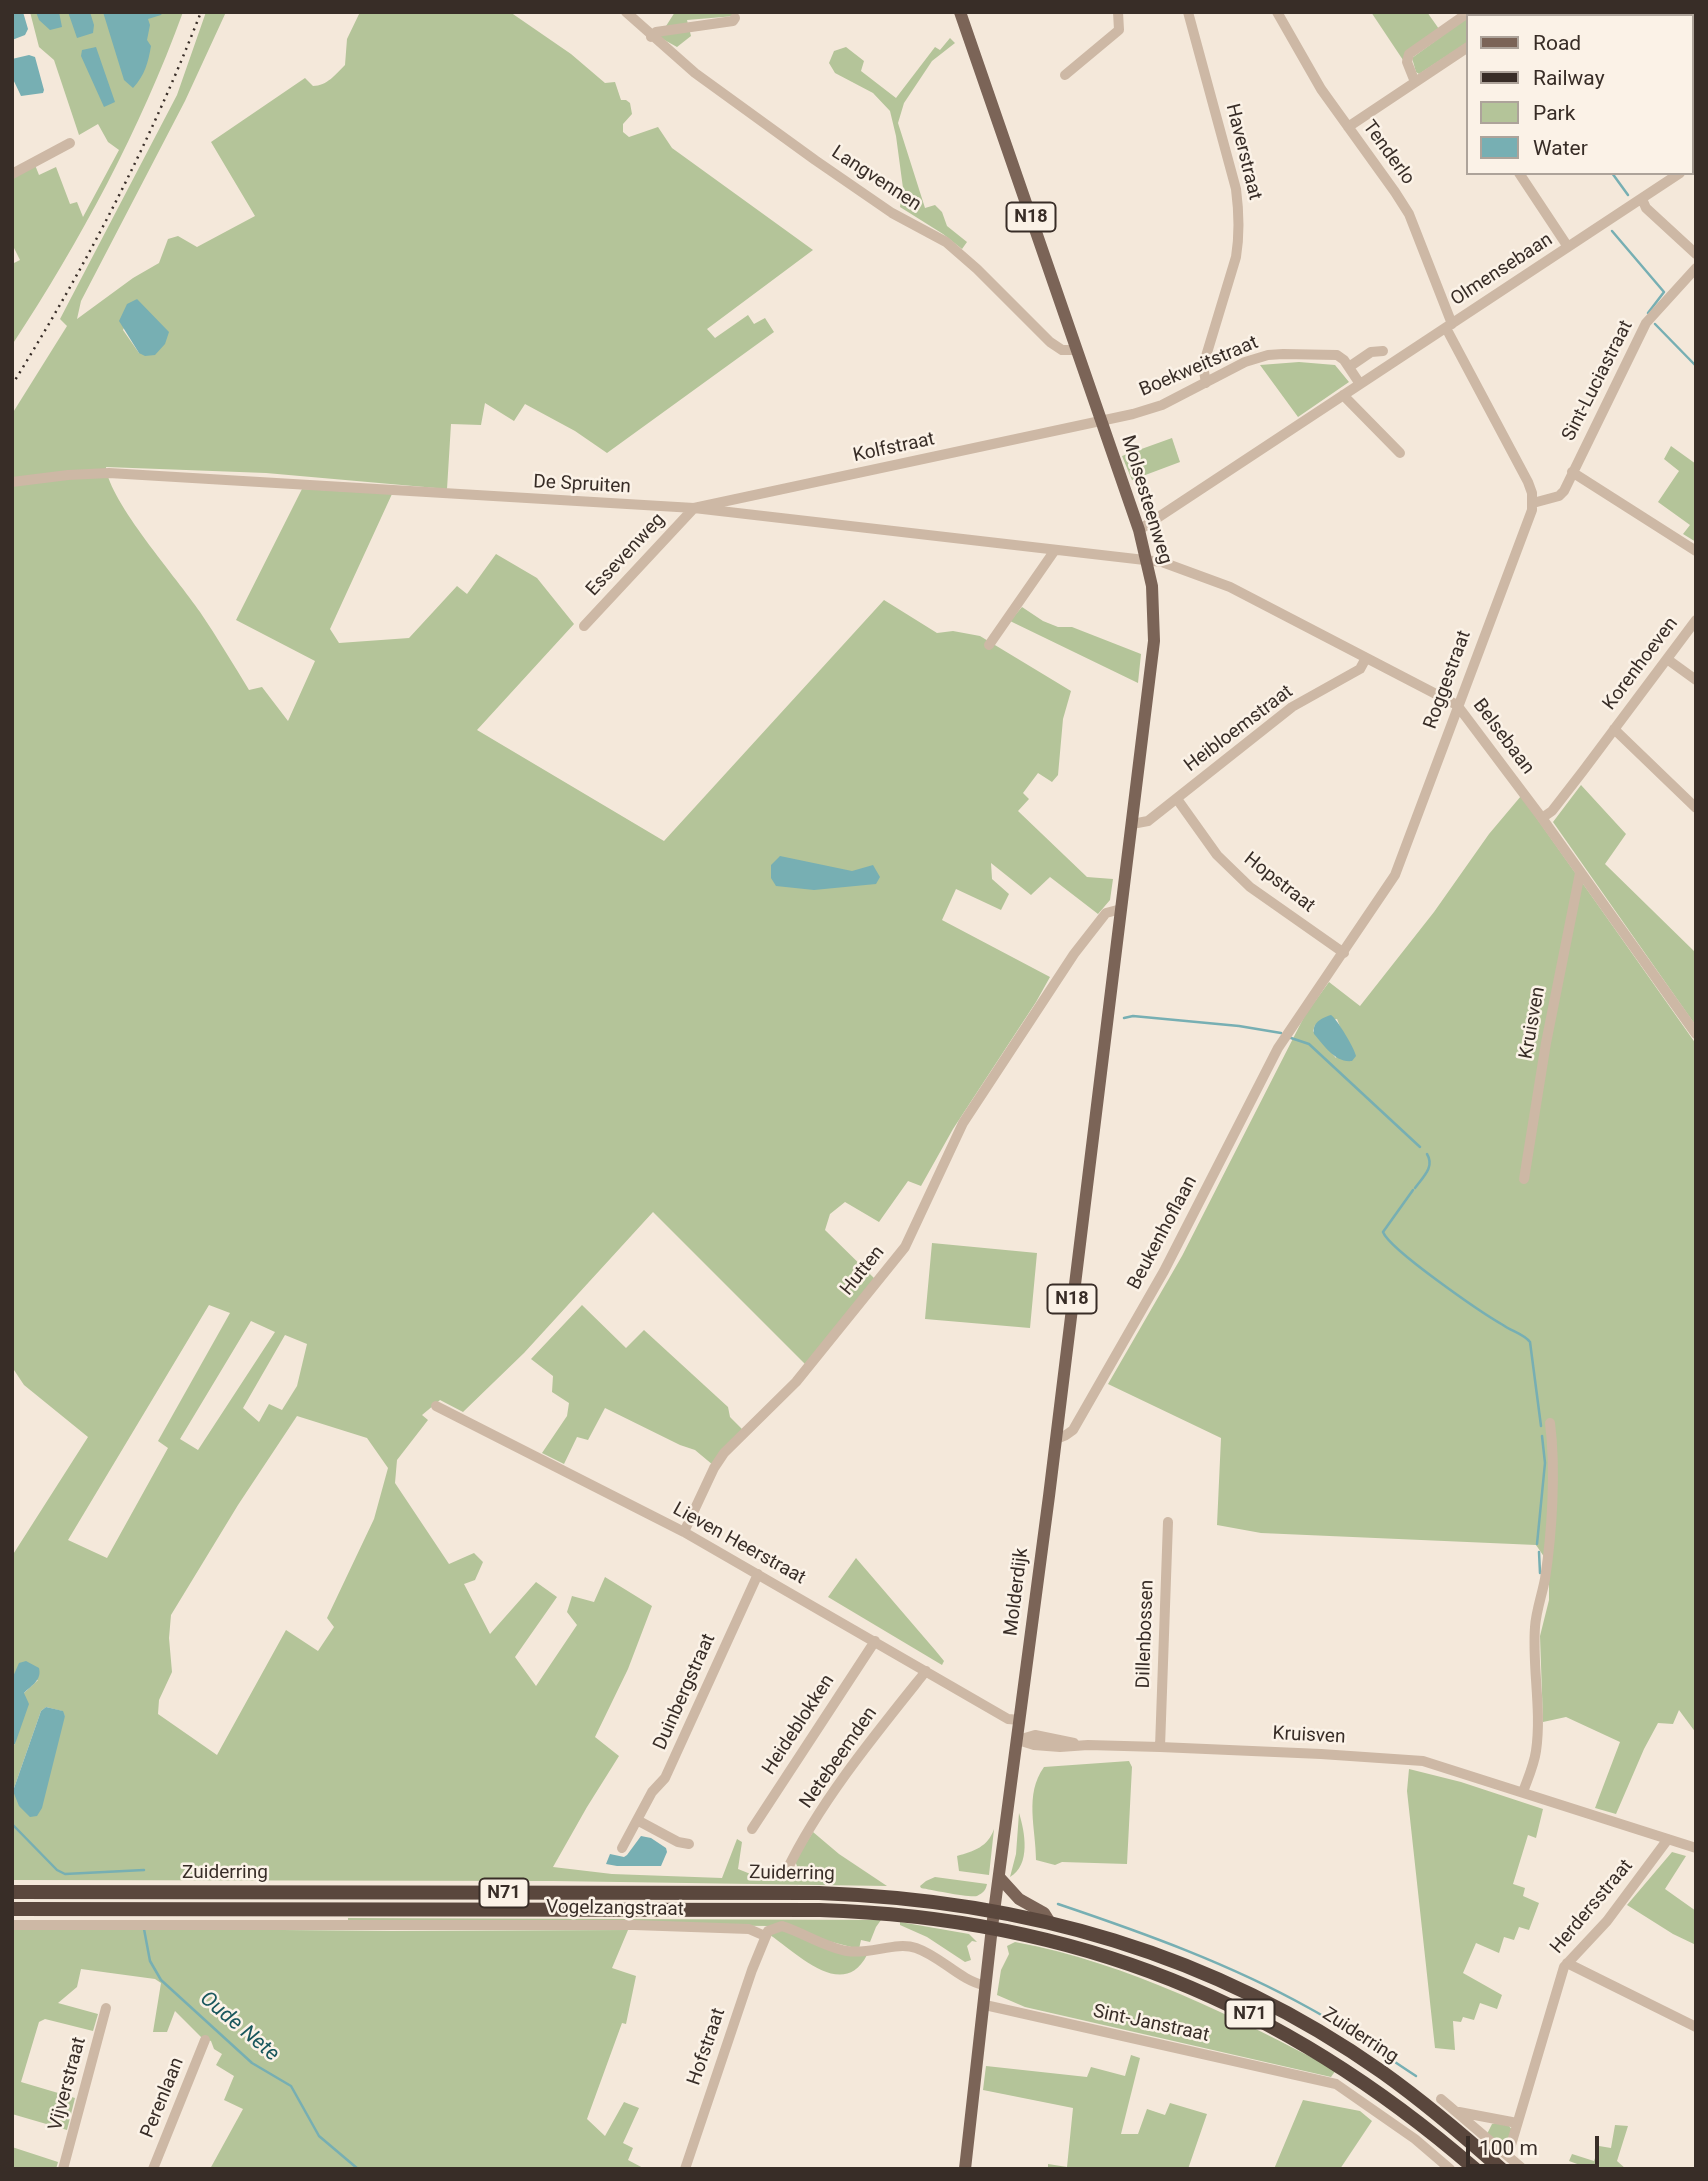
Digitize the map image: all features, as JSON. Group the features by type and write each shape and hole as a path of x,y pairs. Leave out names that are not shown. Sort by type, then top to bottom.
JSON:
{"highway":[{"name":"Zuiderring","path":"12,1892 819,1893 898,1896 994,1910 1115,1940 1176,1962 1277,2008 1383,2073 1504,2162"},
{"name":"Zuiderring","path":"12,1909 820,1910 909,1915 992,1927 1119,1960 1204,1993 1276,2027 1381,2093 1475,2169"}],"main road":[{"name":"Molsesteenweg","path":"960,12 1139,530 1153,598 1154,641 1107,1020"},
{"name":"Molderdijk","path":"965,2169 994,1910 1018,1740 1107,1020"},
{"path":"999,1877 1019,1899 1044,1913 1049,1922"}],"street":[{"name":"Langvennen","path":"625,12 695,73 855,189 905,221 946,242 1050,342 1062,350 1076,350"},
{"path":"1065,75 1119,30 1118,12"},
{"name":"Haverstraat","path":"1188,12 1236,189 1239,214 1240,238 1236,257 1203,366 1206,383"},
{"name":"Tenderlo","path":"1277,12 1321,89 1409,215 1449,326"},
{"path":"1415,82 1407,62 1409,54 1466,14"},
{"path":"651,37 656,32 733,21 735,18"},
{"path":"1348,127 1466,48"},
{"path":"12,174 70,143"},
{"path":"1520,175 1568,247"},
{"name":"Olmensebaan","path":"1139,530 1677,175"},
{"path":"1642,199 1646,208 1696,254"},
{"name":"Sint-Luciastraat","path":"1533,503 1559,496 1646,323 1696,268"},
{"path":"1449,326 1528,482 1533,503"},
{"path":"1360,384 1349,367 1371,352 1384,351"},
{"name":"Boekweitstraat","path":"1101,421 1162,405 1245,362 1283,354 1337,355 1349,367"},
{"path":"1343,395 1400,453"},
{"name":"Kolfstraat","path":"694,508 1101,421"},
{"path":"1572,472 1696,551"},
{"name":"De Spruiten","path":"12,482 109,473 694,508 1147,561"},
{"name":"Roggestraat","path":"1288,1032 1395,875 1533,503"},
{"name":"Essevenweg","path":"584,626 694,508"},
{"path":"989,645 1055,550"},
{"name":"Belsebaan","path":"1147,561 1162,562 1216,580 1457,705 1542,818 1696,1034"},
{"name":"Korenhoeven","path":"1542,818 1552,811 1696,620"},
{"name":"Heibloemstraat","path":"1132,824 1147,821 1292,707 1360,668 1366,658"},
{"path":"1667,659 1696,680"},
{"name":"Korenhoeven","path":"1615,729 1696,808"},
{"name":"Hopstraat","path":"1177,799 1217,855 1250,887 1344,953"},
{"name":"Kruisven","path":"1524,1179 1546,1043 1580,873"},
{"name":"Hutten","path":"684,1532 714,1468 724,1453 796,1382 905,1247 963,1123 1074,954 1107,913 1121,909"},
{"name":"Beukenhoflaan","path":"1056,1439 1073,1430 1164,1271 1288,1032"},
{"name":"Lieven Heerstraat","path":"436,1406 684,1532 1009,1719 1020,1720"},
{"path":"1523,1792 1533,1765 1538,1734 1535,1634 1545,1578 1549,1525 1553,1451 1550,1423"},
{"name":"Dillenbossen","path":"1160,1747 1168,1522"},
{"name":"Duinbergstraat","path":"622,1848 652,1792 665,1778 758,1574"},
{"name":"Heideblokken","path":"752,1829 875,1641"},
{"name":"Netebeemden","path":"787,1870 809,1831 863,1752 926,1671"},
{"name":"Kruisven","path":"1018,1740 1034,1745 1060,1747 1160,1747 1406,1759 1436,1764 1696,1848"},
{"path":"637,1819 678,1842 689,1844"},
{"name":"Herdersstraat","path":"1504,2162 1558,1984 1567,1963 1607,1921 1668,1839"},
{"name":"Vogelzangstraat","path":"12,1926 634,1926 749,1928 765,1936 768,1931 782,1926 846,1951 872,1952 899,1946 917,1948 965,1980 986,1986"},
{"name":"Hofstraat","path":"685,2169 765,1936"},
{"path":"1567,1963 1696,2027"},
{"name":"Sint-Janstraat","path":"985,2005 1336,2084 1415,2138 1450,2169"},
{"name":"Vijverstraat","path":"63,2169 106,2008"},
{"name":"Perenlaan","path":"153,2169 205,2040"},
{"path":"1441,2099 1458,2112 1504,2162 1523,2169"},
{"path":"1458,2112 1517,2123"}],"green space":[{"path":"30,12 183,12 148,99 107,183 62,265 12,345 12,264 20,260 12,244 12,178 35,165 39,175 56,167 70,204 77,202 83,217 119,150 108,142 98,124 79,135 54,60 39,47"},
{"path":"206,12 226,12 185,101 81,301 77,319 133,278 159,263 168,239 178,236 197,247 255,216 211,142 305,78 313,86 331,79 345,65 347,39 360,12 510,12 571,54 605,83 615,82 621,100 630,103 632,114 623,124 623,132 629,137 658,127 672,148 813,250 707,329 715,338 748,315 754,324 765,318 774,332 607,453 575,431 525,404 514,421 485,403 481,425 451,424 447,489 266,473 106,467 110,482 131,520 200,612 249,690 262,687 288,721 315,661 236,620 302,489 392,494 330,629 339,643 409,638 457,586 467,594 496,554 537,578 574,624 477,730 664,841 884,600 937,633 953,631 980,636 1071,691 1063,719 1058,775 1052,782 1038,773 1023,793 1029,799 1018,811 1087,877 1113,879 1110,900 1098,914 1050,877 1031,895 991,863 992,879 1009,894 1001,910 956,889 942,920 1050,977 953,1129 921,1186 908,1181 879,1222 845,1202 830,1214 825,1230 876,1280 805,1364 653,1212 524,1353 463,1412 440,1400 422,1415 428,1420 397,1460 395,1483 449,1564 474,1553 483,1562 475,1580 464,1584 490,1634 536,1582 557,1597 515,1657 536,1686 577,1625 567,1612 572,1596 594,1602 605,1577 652,1606 628,1669 595,1737 619,1756 553,1867 612,1874 722,1878 737,1839 742,1842 738,1869 758,1877 779,1873 792,1878 797,1866 795,1861 813,1832 839,1854 887,1886 553,1881 12,1880 12,1745 15,1744 24,1693 38,1680 12,1679 12,1556 88,1437 24,1385 12,1367 12,414 67,326 60,319 177,95","holes":["137,299 139,353 123,330","209,1305 230,1313 158,1441 168,1448 107,1558 68,1540","251,1321 275,1332 198,1450 180,1439","285,1335 307,1344 297,1386 282,1410 269,1404 259,1422 243,1408","297,1416 367,1438 388,1468 374,1519 327,1618 334,1627 318,1651 286,1630 217,1755 158,1714 159,1700 172,1672 169,1638 171,1615 238,1505","46,1707 62,1711 65,1716 13,1791 41,1711"]},
{"path":"675,12 736,12 735,16 687,20 691,36 677,47 659,37"},
{"path":"1371,12 1427,12 1439,29 1403,60"},
{"path":"1466,18 1466,43 1419,74 1412,58"},
{"path":"950,38 955,43 932,61 904,103 898,123 925,208 935,205 942,212 947,226 967,242 962,249 900,207 903,188 890,111 873,93 835,73 829,63 834,51 846,47 864,61 861,71 896,98 935,47 940,50"},
{"path":"1299,362 1335,365 1349,382 1298,417 1260,365"},
{"path":"1172,438 1180,462 1132,480 1122,456"},
{"path":"1671,446 1696,464 1696,542 1683,534 1690,525 1658,502 1679,471 1664,459"},
{"path":"1022,607 1058,627 1072,627 1141,654 1138,683 1010,621"},
{"path":"1581,785 1626,834 1605,864 1696,953 1696,1026 1553,822"},
{"path":"1521,796 1696,1044 1696,1733 1679,1710 1673,1724 1658,1723 1616,1814 1595,1808 1620,1742 1566,1717 1543,1722 1540,1636 1549,1600 1549,1564 1536,1545 1261,1533 1217,1525 1221,1438 1108,1384 1182,1256 1305,1015 1329,982 1360,1006 1434,912 1489,834","holes":["1337,1019 1343,1034 1336,1058 1313,1031 1315,1025"]},
{"path":"932,1243 1037,1253 1030,1328 925,1319"},
{"path":"582,1305 626,1348 644,1330 728,1407 730,1417 742,1429 713,1465 695,1450 605,1408 588,1440 577,1437 564,1464 542,1453 567,1416 569,1403 552,1392 553,1376 531,1359"},
{"path":"856,1558 944,1661 942,1665 828,1597"},
{"path":"1129,1761 1132,1767 1127,1864 1062,1862 1055,1865 1036,1860 1033,1800 1034,1789 1044,1767"},
{"path":"1409,1769 1461,1782 1543,1809 1536,1838 1528,1835 1513,1884 1525,1888 1523,1896 1539,1903 1529,1930 1519,1927 1514,1940 1504,1937 1499,1953 1476,1943 1463,1973 1502,1995 1497,2009 1480,2003 1474,2020 1463,2017 1461,2022 1453,2021 1455,2050 1435,2048 1407,1791"},
{"path":"1019,1813 1023,1829 1024,1856 1017,1872 1010,1877 1016,1854"},
{"path":"994,1829 989,1875 959,1871 957,1856 984,1844"},
{"path":"1672,1852 1686,1856 1665,1889 1696,1911 1696,1945 1627,1905"},
{"path":"935,1877 987,1884 977,1896 921,1888 926,1881"},
{"path":"348,1918 881,1920 870,1942 861,1940 859,1949 770,1926 348,1922"},
{"path":"900,1922 969,1934 977,1942 972,1941 967,1946 971,1960 965,1962 927,1937 900,1925"},
{"path":"12,1930 628,1930 612,1968 636,1976 626,2024 622,2023 587,2119 605,2136 624,2102 639,2108 623,2143 633,2148 628,2160 645,2169 210,2169 243,2109 224,2100 234,2076 216,2065 222,2054 214,2049 211,2041 201,2037 175,2011 167,2032 153,2032 161,1983 155,1979 81,1969 77,1987 58,2003 98,2014 93,2031 45,2019 39,2022 21,2082 75,2098 67,2130 12,2114"},
{"path":"781,1930 867,1955 857,1968 846,1974 833,1974 807,1962 770,1935"},
{"path":"1015,1942 1099,1963 1140,1978 1220,2012 1336,2070 1331,2077 1025,2007 997,1995 1001,1970 1009,1954 1007,1946"},
{"path":"1131,2055 1140,2058 1121,2134 1138,2134 1147,2109 1165,2115 1170,2103 1207,2114 1188,2169 1048,2169 1048,2164 1067,2167 1073,2108 983,2090 986,2066 1087,2077 1091,2067 1125,2076"},
{"path":"1303,2100 1360,2111 1372,2121 1340,2169 1274,2169"},
{"path":"1492,2124 1509,2126 1513,2131 1508,2143 1500,2145 1487,2134"},
{"path":"1615,2125 1628,2126 1617,2161 1626,2169 1581,2169 1580,2165 1569,2161 1572,2154 1594,2161 1599,2146 1611,2148"},
{"path":"12,2147 58,2162 56,2169 12,2169"}],"water":[{"path":"12,12 23,12 28,29 25,35 12,40"},
{"path":"36,12 59,12 62,27 50,30 39,20"},
{"path":"68,12 90,12 94,25 93,33 77,38"},
{"path":"103,12 163,12 148,19 150,25 147,40 151,46 149,58 133,88 124,80"},
{"path":"96,47 115,102 104,107 81,56 82,50"},
{"path":"29,55 35,57 44,90 43,93 21,96 12,77 12,59"},
{"path":"137,299 169,332 165,344 155,355 145,356 139,353 119,321 127,304"},
{"path":"780,856 852,871 873,865 880,877 876,884 814,890 776,886 771,878 771,865"},
{"path":"1331,1015 1355,1052 1356,1056 1352,1061 1335,1056 1314,1034 1318,1021"},
{"path":"26,1661 39,1668 39,1676 24,1693 29,1704 15,1744 12,1745 12,1679 19,1663"},
{"path":"46,1707 63,1711 65,1716 42,1808 37,1816 30,1817 19,1806 13,1791 41,1711"},
{"path":"641,1836 651,1838 666,1848 661,1866 606,1864 610,1854 624,1857 627,1855"}],"waterway":[{"path":"1613,175 1628,195"},
{"path":"1612,231 1664,292 1648,313"},
{"path":"1655,324 1696,366"},
{"path":"1124,1018 1133,1016 1239,1026 1281,1033"},
{"path":"1291,1038 1309,1044 1420,1147"},
{"path":"1415,1188 1429,1168 1427,1154"},
{"path":"1413,1190 1383,1232 1389,1241 1438,1281 1530,1342 1541,1426"},
{"path":"1537,1544 1545,1463 1542,1436"},
{"path":"1539,1552 1540,1573"},
{"name":"Oude Nete","path":"12,1824 57,1870 65,1874 144,1870"},
{"path":"1058,1904 1154,1938 1249,1977 1323,2016 1416,2076"},
{"name":"Oude Nete","path":"144,1929 150,1961 161,1980 252,2063 291,2086 319,2136 358,2169"}],"railway":[{"path":"12,385 66,295 115,203 160,109 201,12"}]}
